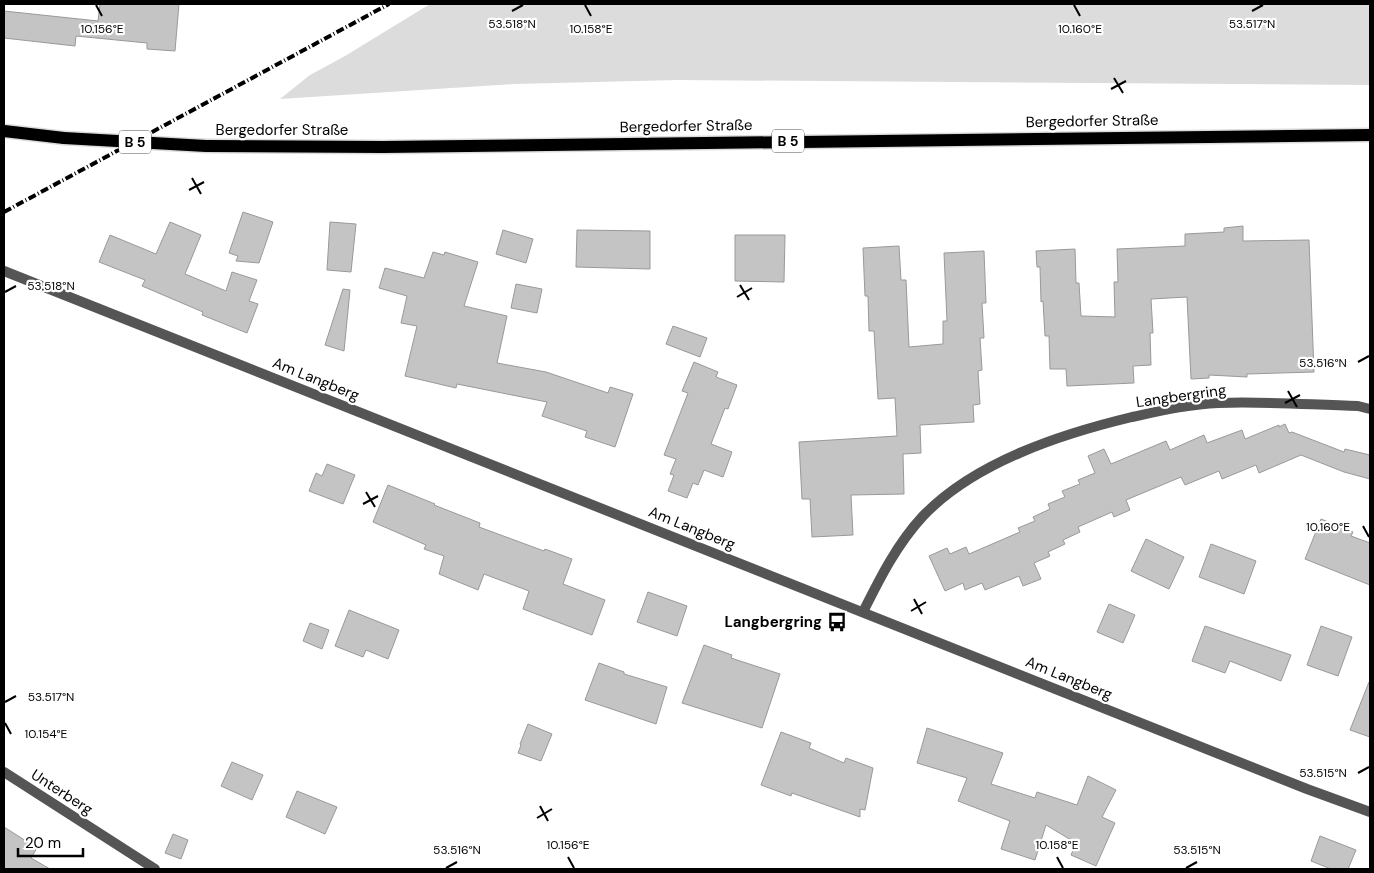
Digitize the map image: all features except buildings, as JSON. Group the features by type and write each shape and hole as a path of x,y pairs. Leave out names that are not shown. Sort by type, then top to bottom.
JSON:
{"main road":[{"name":"Bergedorfer Straße","path":"4,132 64,138 206,146 383,146 1370,135"}],"street":[{"name":"Am Langberg","path":"4,271 1370,812"},
{"name":"Langbergring","path":"863,612 898,547 924,516 950,493 986,470 1033,447 1103,424 1163,410 1217,403 1358,406 1370,408"},
{"name":"Unterberg","path":"4,772 155,869"}],"shaded area":[{"path":"430,4 1370,4 1370,85 677,80 514,84 280,99 310,75"}],"railway":[{"path":"4,212 389,4"}],"place":[{"name":"Langbergring","path":"837,622"}]}
